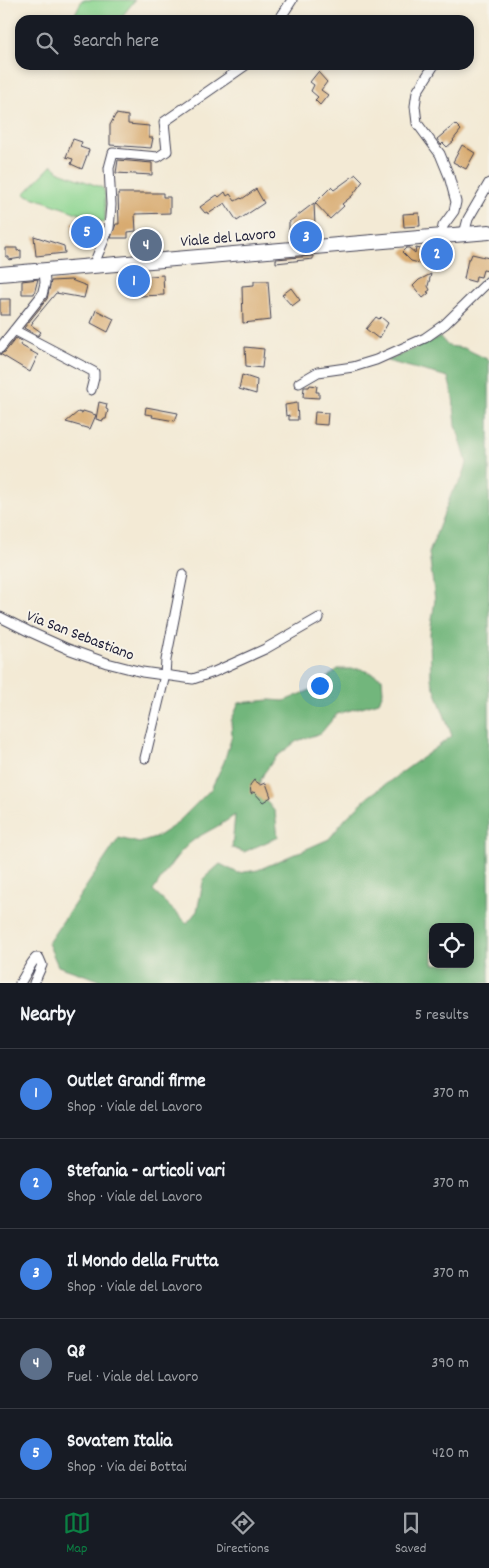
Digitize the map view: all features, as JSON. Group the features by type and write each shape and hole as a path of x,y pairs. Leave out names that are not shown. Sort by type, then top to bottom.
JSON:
{"main road":[{"name":"Viale del Lavoro","path":"0,274 489,232"}],"street":[{"path":"282,15 292,0"},
{"path":"93,266 109,228 111,205 109,168 113,153 158,157 167,151 164,122 239,70"},
{"path":"431,70 417,92 415,106 417,124 440,154 449,176 456,202 454,211 443,226 441,236"},
{"path":"464,234 468,218 489,183"},
{"path":"0,348 42,295 46,283 44,270"},
{"path":"299,383 318,372 353,367 376,360 425,338 445,324 489,280"},
{"path":"14,330 94,372 91,390"},
{"path":"145,758 165,675 166,660 183,574"},
{"name":"Via San Sebastiano","path":"0,617 36,635 108,663 142,672 193,679 214,672 265,649 319,618"},
{"path":"20,983 32,962 36,958 40,958 42,965 34,983"}],"green space":[{"path":"82,0 135,0 123,15 74,15"},
{"path":"52,165 60,172 103,188 105,193 105,223 24,194"},
{"path":"440,337 448,346 464,348 489,360 489,983 108,983 58,966 48,943 119,838 139,843 155,838 175,825 211,789 224,762 232,735 231,721 239,703 270,700 284,701 313,689 338,669 361,669 382,678 383,692 379,702 337,714 321,733 297,741 276,757 264,773 257,789 275,812 278,837 244,852 232,848 235,815 191,842 173,862 153,891 187,923 197,911 204,878 220,864 238,873 258,870 329,839 346,818 368,797 452,736 431,679 430,633 435,600 429,553 452,492 462,479 467,463 456,425 453,397 448,377 387,361"}],"building":[{"path":"318,72 327,82 321,90 328,95 320,105 315,100 318,97 311,91 314,85 310,82"},
{"path":"116,114 128,116 128,124 149,126 149,138 153,138 151,148 110,145 110,125"},
{"path":"455,124 461,130 454,141 447,147 443,143 441,145 437,139"},
{"path":"73,139 82,142 80,147 89,150 82,169 71,164 73,159 66,157"},
{"path":"462,145 475,153 466,169 453,162"},
{"path":"118,160 152,163 152,175 116,173"},
{"path":"356,174 363,181 352,196 342,204 344,206 330,219 315,203 331,187 334,190"},
{"path":"256,189 264,203 237,221 225,203 208,214 200,207 217,195 219,197 225,192 227,196 230,194 235,201 242,199"},
{"path":"118,193 163,193 163,197 170,197 170,213 135,214 136,231 128,232 128,238 111,238 116,224 119,224"},
{"path":"314,203 315,225 308,226 308,236 294,238 294,235 289,235 289,222"},
{"path":"419,213 420,226 404,227 403,214"},
{"path":"90,221 91,238 73,240 72,222"},
{"path":"34,236 64,246 65,253 36,256"},
{"path":"430,247 438,247 439,268 411,261 402,252 406,248 415,253 416,248 430,251"},
{"path":"6,248 17,248 17,251 21,250 21,258 9,260 9,257 6,257"},
{"path":"472,254 489,258 489,271 483,270 481,277 476,276 475,282 464,279 468,259 470,259"},
{"path":"313,256 313,259 276,263 276,259"},
{"path":"431,274 428,286 430,290 427,292 429,293 423,298 413,286 419,280"},
{"path":"163,275 164,295 139,296 131,291 129,278"},
{"path":"38,279 34,294 22,294 22,281"},
{"path":"71,280 87,286 84,298 56,293 32,322 31,325 41,332 38,336 24,328 47,299 51,281"},
{"path":"254,281 268,281 271,320 243,323 242,286 254,285"},
{"path":"291,288 300,300 292,306 282,295"},
{"path":"0,299 10,299 10,315 0,315"},
{"path":"96,310 114,319 108,332 91,323"},
{"path":"376,317 379,319 381,317 388,323 379,339 366,329"},
{"path":"16,338 22,341 20,345 38,355 30,372 0,354 5,352"},
{"path":"245,347 264,349 262,368 246,366"},
{"path":"242,375 257,380 256,394 239,389"},
{"path":"310,385 317,386 316,392 319,392 319,398 303,397 304,387 309,387"},
{"path":"99,402 107,404 106,419 103,421 96,419"},
{"path":"297,403 298,420 289,420 289,415 286,416 285,405"},
{"path":"146,407 178,413 175,421 152,417 153,415 145,414"},
{"path":"83,411 96,415 90,429 66,422 78,412 82,413"},
{"path":"315,412 328,413 327,425 314,424"},
{"path":"254,780 261,785 266,783 271,797 263,802 254,792 251,794 250,785"}],"place":[{"name":"Sovatem Italia","path":"87,232"},
{"name":"Il Mondo della Frutta","path":"306,237"},
{"name":"Q8","path":"146,245"},
{"name":"Stefania - articoli vari","path":"437,254"},
{"name":"Outlet Grandi firme","path":"134,281"}]}
